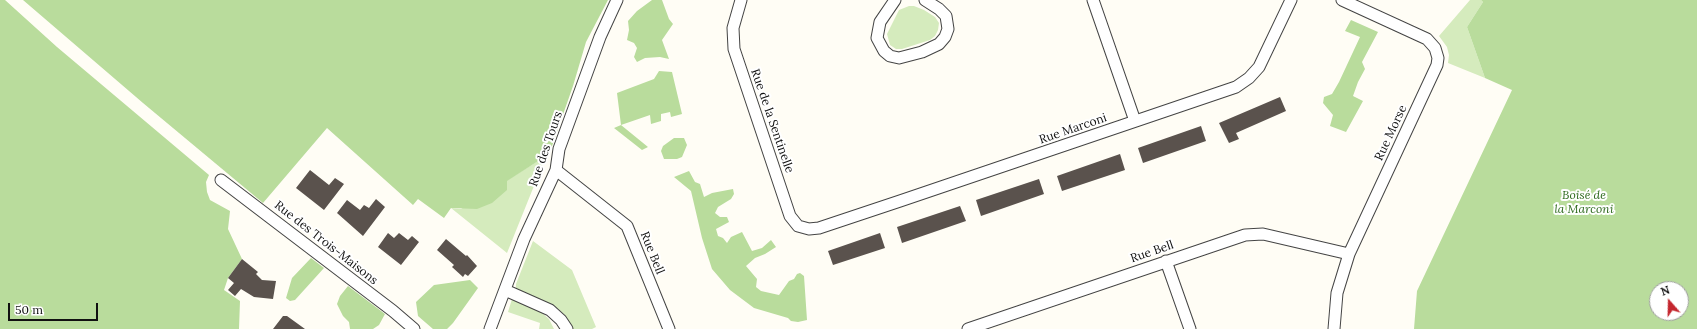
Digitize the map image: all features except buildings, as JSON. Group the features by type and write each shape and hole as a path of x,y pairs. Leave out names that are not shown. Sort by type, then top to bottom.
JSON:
{"street":[{"name":"Rue des Tours","path":"490,329 524,239 556,170 559,149 600,37 617,0"},
{"name":"Rue de la Sentinelle","path":"741,0 733,28 733,45 790,216 795,224 802,228 820,228"},
{"path":"895,0 880,22 878,38 884,52 890,56 899,58 922,52 939,44 945,37 948,29 946,16 939,9 925,0"},
{"path":"1093,0 1135,121"},
{"name":"Rue Marconi","path":"820,228 1230,89 1245,81 1259,67 1291,0"},
{"name":"Rue Morse","path":"1334,329 1338,288 1349,254 1434,71 1438,58 1435,48 1427,40 1342,0"},
{"name":"Rue Bell","path":"556,170 627,226 669,329"},
{"name":"Rue des Trois-Maisons","path":"221,180 393,311 414,329"},
{"name":"Rue Bell","path":"968,329 1245,235 1259,233 1349,254"},
{"path":"1166,261 1190,329"},
{"path":"505,290 553,312 563,322 567,329"}],"green space":[{"path":"0,0 5,0 57,47 209,175 206,182 210,200 230,211 228,229 242,259 228,278 224,290 240,301 239,329 0,329"},
{"path":"23,0 608,0 586,42 573,86 552,146 546,156 507,181 507,190 492,203 477,209 451,208 444,218 418,199 413,205 327,128 263,203"},
{"path":"652,0 662,0 669,19 673,24 662,40 669,59 660,57 645,58 637,62 634,57 637,48 634,43 627,40 629,30 628,21 637,11"},
{"path":"1470,0 1481,0 1483,2 1467,27 1485,78 1448,63 1449,55 1447,47 1439,36"},
{"name":"Boisé de la Marconi","path":"1481,0 1697,0 1697,329 1414,329 1417,291 1512,90 1485,78 1467,27 1483,2"},
{"path":"909,6 914,6 924,10 935,17 939,23 938,30 935,36 930,40 902,49 896,49 890,45 887,34 899,10"},
{"path":"1351,20 1378,32 1362,62 1365,69 1353,96 1363,101 1346,132 1330,126 1333,115 1323,103 1324,97 1332,94 1339,82 1360,37 1345,31"},
{"path":"659,71 672,72 682,114 671,117 670,112 661,114 661,121 651,124 650,115 621,125 617,93 654,79"},
{"path":"621,125 648,147 642,150 614,128"},
{"path":"674,138 684,138 687,145 682,157 677,159 664,159 661,151 663,146"},
{"path":"546,156 507,253 451,208 461,209"},
{"path":"689,171 695,182 700,184 704,197 712,193 733,189 734,194 731,199 718,207 715,213 720,217 727,217 729,222 716,229 718,236 723,238 727,243 731,237 742,232 752,251 762,248 771,240 776,247 755,258 746,266 757,279 756,287 761,291 779,295 789,281 794,279 797,274 800,273 804,276 807,320 798,322 791,321 788,318 754,308 730,290 712,269 702,238 691,191 674,177"},
{"path":"533,241 572,270 596,327 592,329 571,329 566,316 558,309 519,291 516,288 516,284"},
{"path":"311,258 324,268 295,300 290,301 286,298 292,278"},
{"path":"470,280 478,288 447,329 433,329 418,316 416,302 434,285"},
{"path":"348,286 385,314 379,325 373,329 350,329 349,322 343,316 337,304 340,296"},
{"path":"512,299 534,307 549,319 554,329 539,329 540,323 508,312"}]}
